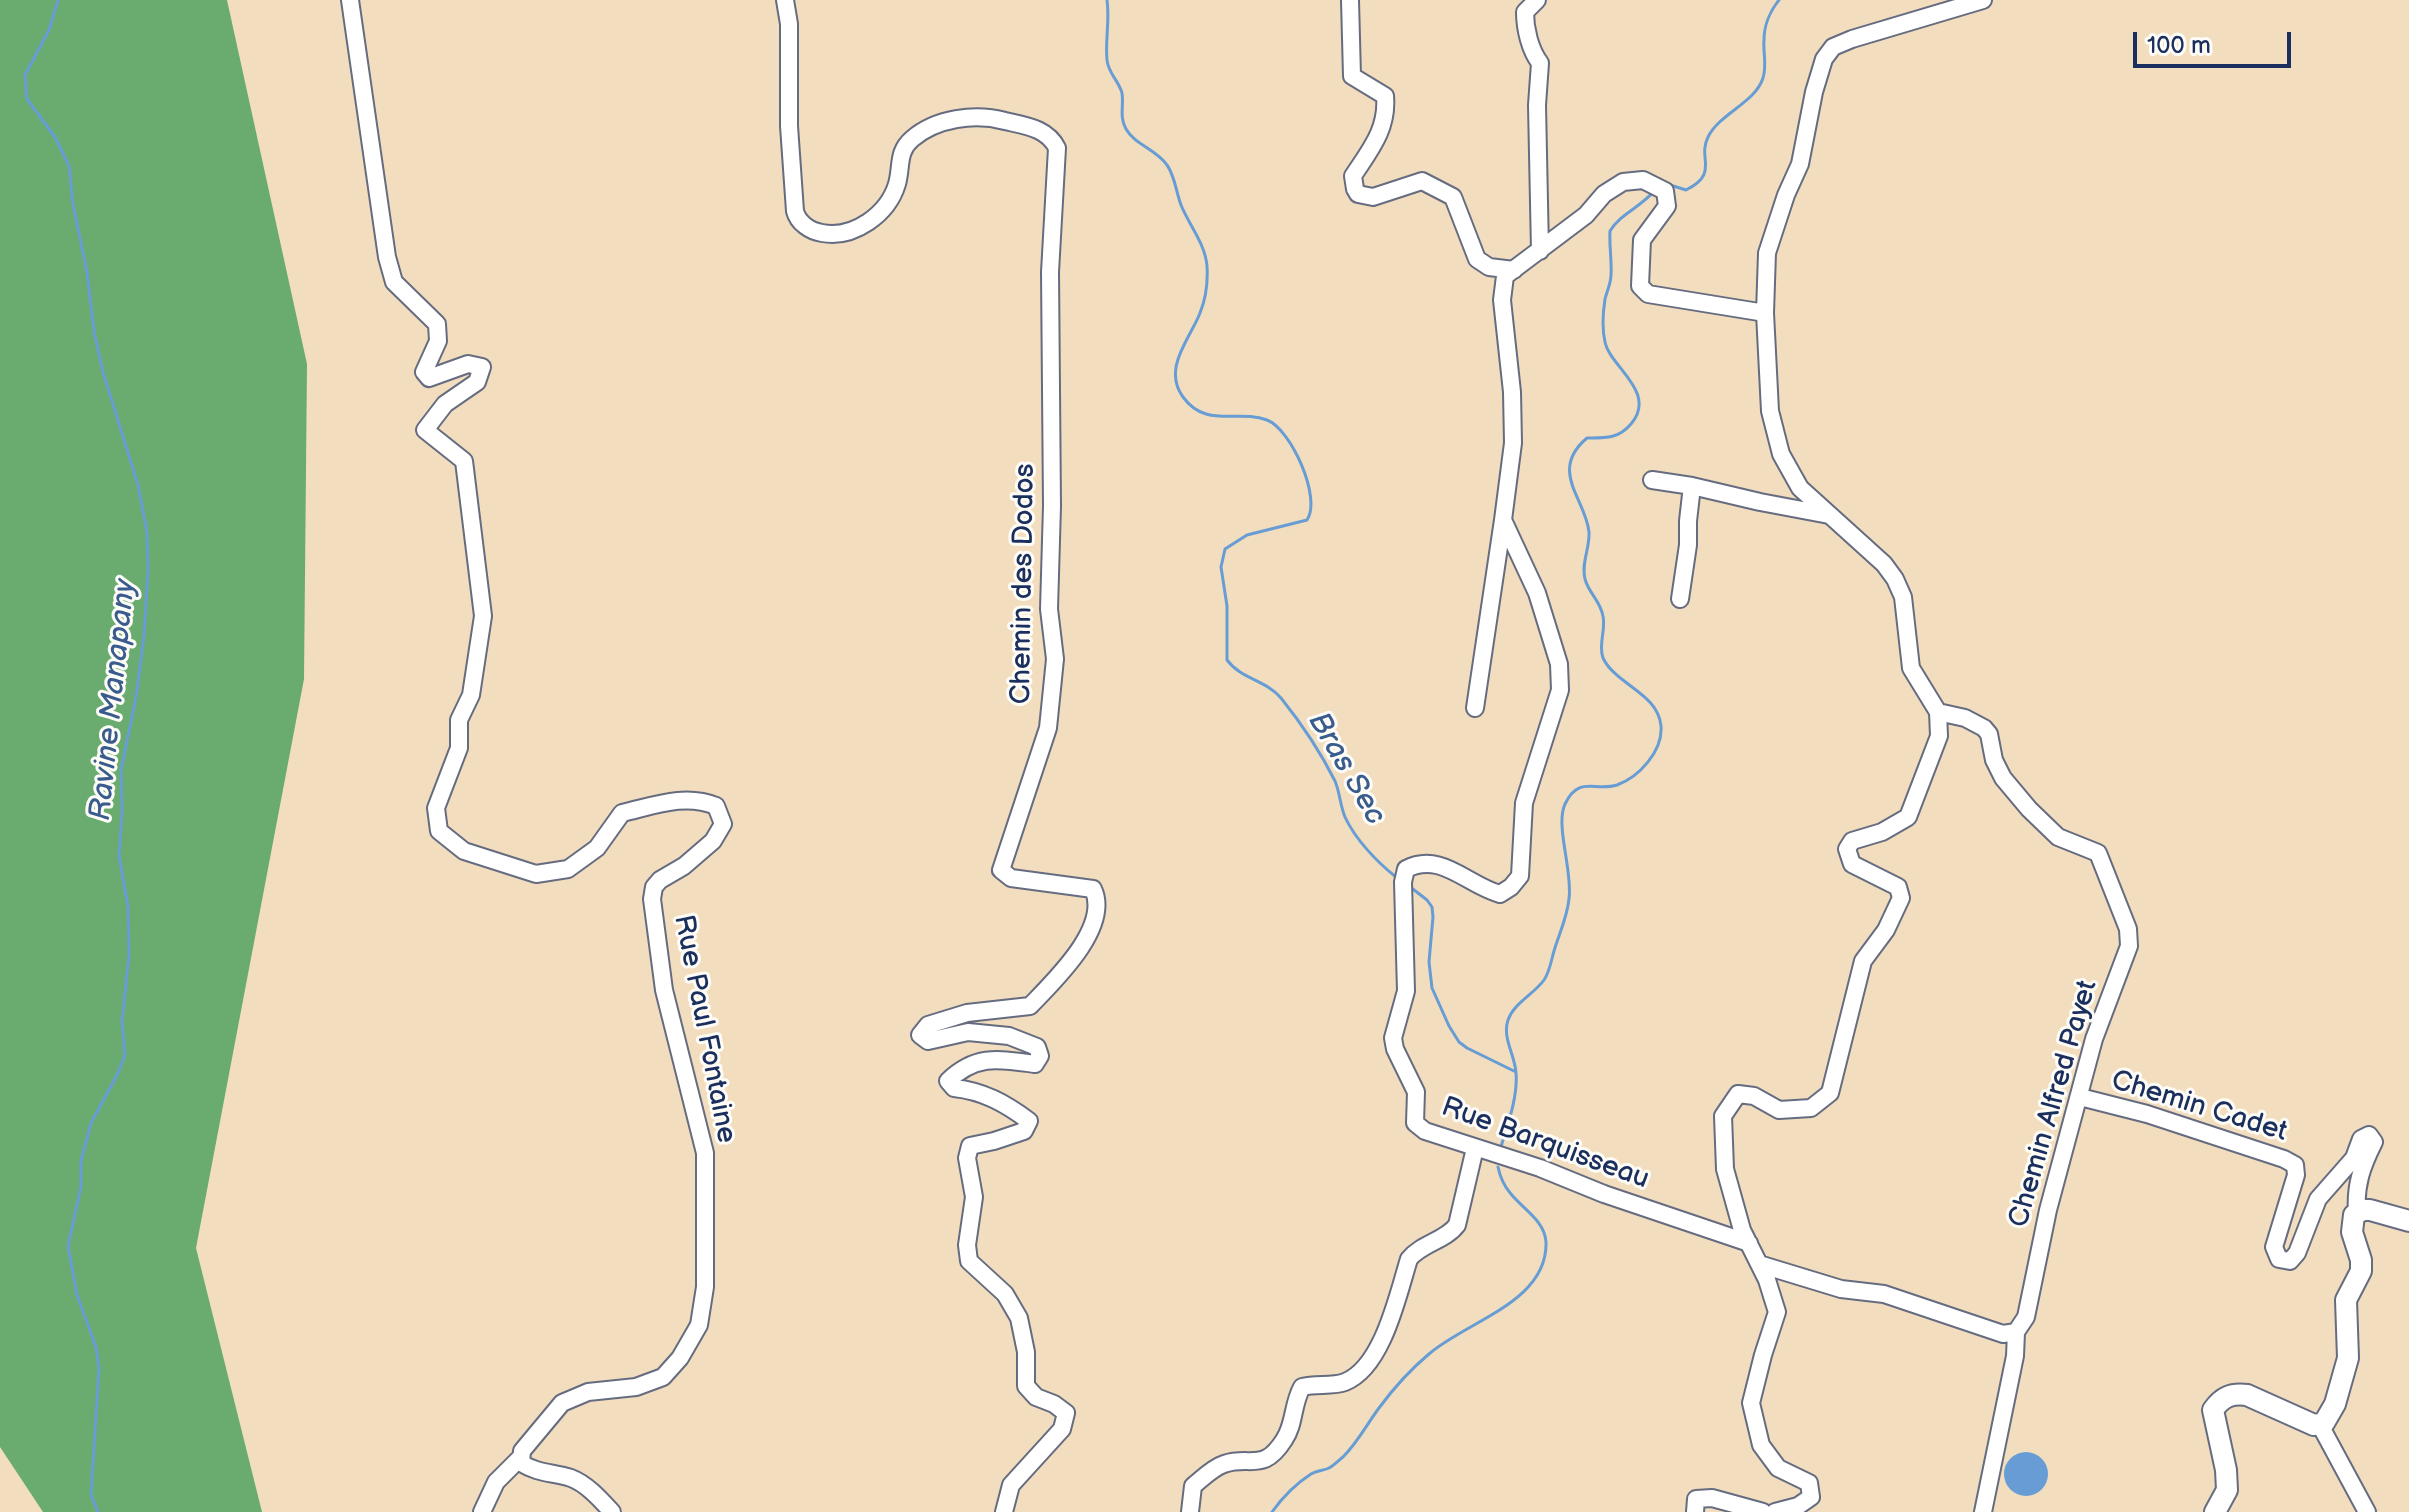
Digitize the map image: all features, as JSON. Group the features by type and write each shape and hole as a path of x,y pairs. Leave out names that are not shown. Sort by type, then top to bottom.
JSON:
{"main road":[{"path":"2215,1512 2227,1490 2226,1470 2213,1410 2225,1397 2247,1395 2308,1423 2324,1423 2335,1404 2348,1358 2346,1300 2361,1271 2352,1223 2357,1212 2370,1210 2409,1221"}],"street":[{"name":"Rue Paul Fontaine","path":"350,0 387,257 394,282 437,324 438,341 424,372 429,378 468,364 482,367 477,382 445,404 425,430 464,461 483,616 471,695 459,720 459,748 436,808 439,831 464,851 536,874 568,869 597,848 622,813 683,799 705,801 716,806 723,824 713,841 684,866 660,880 654,887 652,899 664,990 705,1153 705,1287 699,1325 680,1358 663,1377 636,1387 588,1392 562,1403 522,1451 521,1457"},
{"name":"Chemin des Dodos","path":"785,0 789,24 789,126 795,211 797,219 813,232 834,235 858,228 890,204 897,182 901,150 912,138 934,124 957,119 996,119 1035,128 1052,138 1057,148 1050,272 1052,506 1049,609 1055,659 1048,728 1001,870 1011,878 1093,889 1098,900 1090,934 1061,973 1030,1006 967,1013 928,1025 920,1035 928,1041 968,1032 1009,1036 1037,1047 1040,1056 1035,1064 998,1059 975,1062 948,1081 954,1088 972,1090 1004,1103 1029,1121 1024,1131 970,1146 967,1158 974,1197 967,1245 969,1261 1005,1294 1019,1318 1026,1352 1026,1386 1036,1397 1066,1413 1062,1429 1011,1485 1004,1512"},
{"path":"1350,0 1352,76 1385,96 1387,112 1379,136 1353,176 1358,194 1373,197 1422,181 1453,197 1477,259 1489,267 1514,270"},
{"path":"1537,0 1525,12 1525,23 1535,57 1540,63 1537,105 1540,251"},
{"path":"1775,1512 1798,1506 1811,1497 1809,1483 1778,1468 1761,1445 1751,1403 1777,1312 1767,1280 1742,1230 1725,1169 1723,1116 1738,1094 1754,1096 1779,1110 1811,1108 1830,1093 1863,961 1886,930 1901,898 1898,887 1852,864 1847,849 1852,841 1882,832 1908,817 1939,736 1938,712 1911,668 1903,597 1895,579 1884,564 1800,488 1781,454 1770,411 1765,313 1767,253 1800,164 1824,59 1833,47 1983,0"},
{"path":"1475,708 1513,443 1512,392 1502,300 1505,276 1586,215 1604,194 1623,182 1643,180 1665,191 1667,206 1642,240 1640,286 1648,294 1765,313"},
{"path":"1652,480 1822,512 1834,517"},
{"path":"1680,599 1692,486"},
{"name":"Rue Barquisseau","path":"1503,520 1537,593 1559,664 1560,690 1524,803 1520,876 1511,887 1500,894 1436,864 1418,863 1406,869 1403,882 1406,991 1393,1038 1395,1049 1416,1092 1415,1123 1425,1131 1540,1168 1604,1194 1749,1243"},
{"name":"Chemin Alfred Payet","path":"1938,712 1965,718 1984,728 1989,734 1994,760 2003,778 2029,809 2058,837 2098,853 2128,929 2129,946 2094,1039 2048,1210 2026,1317 2016,1332 2015,1356 1983,1512"},
{"name":"Chemin Cadet","path":"2080,1097 2147,1114 2295,1165 2296,1175 2274,1247 2279,1259 2290,1261 2297,1253 2318,1199 2354,1158 2361,1139 2369,1135 2374,1142 2360,1169 2357,1212"},
{"path":"1190,1512 1193,1486 1224,1464 1266,1460 1282,1444 1291,1428 1295,1400 1302,1387 1342,1383 1359,1375 1388,1329 1409,1259 1415,1251 1451,1234 1457,1225 1475,1148"},
{"path":"1759,1264 1841,1289 1884,1294 2003,1334 2016,1332"},
{"path":"2320,1425 2367,1512"},
{"path":"482,1512 496,1482 521,1457"},
{"path":"521,1457 521,1463 536,1472 574,1479 597,1495 612,1512"},
{"path":"1695,1512 1696,1499 1712,1498 1763,1512"}],"green space":[{"path":"0,0 227,0 307,364 304,679 196,1248 262,1512 43,1512 0,1447"}],"water":[{"path":"2026,1452 2042,1458 2048,1474 2042,1490 2026,1496 2010,1490 2004,1474 2010,1458"}],"waterway":[{"name":"Ravine Manapany","path":"58,0 49,30 25,75 27,99 55,137 69,166 94,331 103,372 138,485 147,532 144,636 121,771 119,856 128,906 129,955 122,1022 125,1055 91,1123 81,1161 81,1187 68,1246 77,1295 96,1347 99,1368 91,1495 98,1512"},
{"name":"Bras Sec","path":"1107,0 1107,60 1122,93 1124,124 1130,134 1170,169 1181,205 1206,258 1205,296 1180,354 1175,375 1177,386 1192,407 1202,413 1256,417 1276,426 1302,465 1310,496 1311,510 1307,520 1247,535 1225,549 1221,567 1227,606 1227,660 1281,698 1329,770 1337,786 1345,817 1355,834 1396,877"},
{"path":"1667,184 1686,190 1702,178 1705,172 1705,145 1713,129 1759,87 1765,68 1765,29 1779,0"},
{"path":"1500,1150 1516,1083 1507,1033 1508,1020 1546,977 1568,906 1570,888 1562,824 1565,804 1570,795 1582,787 1609,787 1633,776 1654,754 1661,735 1658,715 1652,705 1617,675 1603,658 1603,616 1584,573 1589,532 1570,474 1570,462 1587,438 1616,435 1631,424 1638,412 1636,391 1605,342 1603,315 1611,278 1610,231 1654,191"},
{"name":"Bras Sec","path":"1409,886 1432,907 1429,962 1432,988 1449,1026 1467,1048 1516,1072"},
{"path":"1272,1512 1306,1478 1329,1468 1343,1457 1390,1394 1422,1360 1445,1342 1502,1308 1534,1280 1543,1263 1545,1235 1538,1222 1506,1188 1498,1167"}]}
